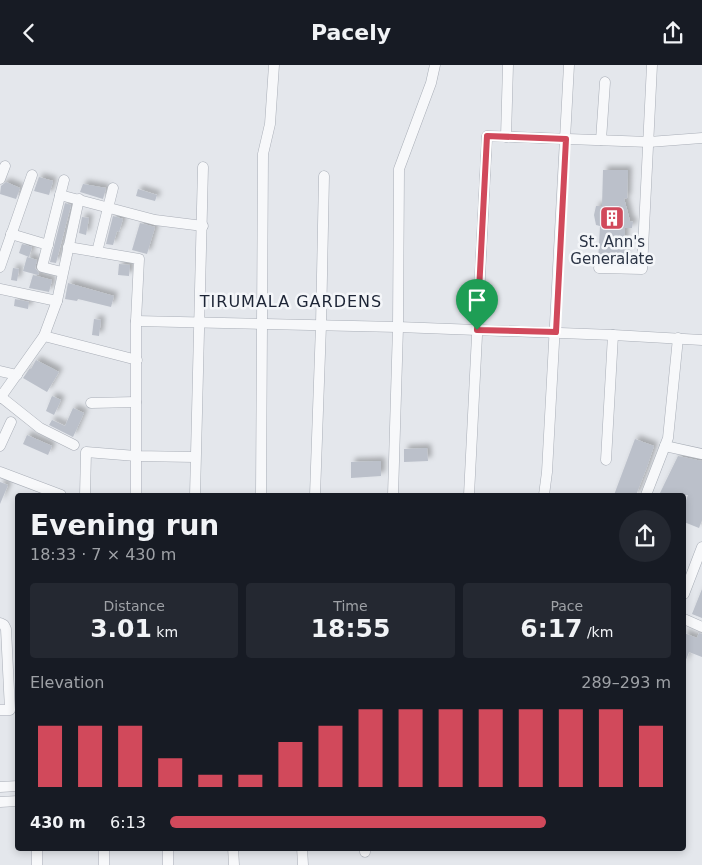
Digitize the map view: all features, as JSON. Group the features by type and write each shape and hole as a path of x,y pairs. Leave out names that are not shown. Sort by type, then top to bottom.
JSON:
{"street":[{"path":"261,493 264,154 270,124 274,65"},
{"path":"394,493 399,169 431,83 435,65"},
{"path":"506,137 508,65"},
{"path":"544,493 548,472 569,65"},
{"path":"599,268 642,269 652,65"},
{"path":"601,140 605,82"},
{"path":"470,493 487,136 649,142 702,138"},
{"path":"0,179 5,166"},
{"path":"195,493 198,323 204,167"},
{"path":"0,267 6,238 32,175"},
{"path":"315,493 324,176"},
{"path":"62,272 42,267 64,180"},
{"path":"96,252 113,188"},
{"path":"60,195 155,220 203,226"},
{"path":"74,445 40,428 0,398 44,336 57,301 79,199"},
{"path":"6,238 48,245"},
{"path":"68,247 139,259 136,321 136,493"},
{"path":"0,289 57,301"},
{"path":"136,321 556,332 702,340"},
{"path":"606,461 613,335"},
{"path":"44,336 137,360"},
{"path":"647,493 669,433 678,338"},
{"path":"0,371 17,375"},
{"path":"91,403 136,402"},
{"path":"0,446 11,421"},
{"path":"665,446 702,454"},
{"path":"85,493 86,452 136,456 195,457"},
{"path":"0,471 34,490 50,493"},
{"path":"686,589 702,547"},
{"path":"686,620 702,627"},
{"path":"0,623 6,629 9,710"},
{"path":"0,787 15,786"},
{"path":"0,802 15,801"},
{"path":"36,851 37,865"},
{"path":"104,851 104,865"},
{"path":"168,851 168,865"},
{"path":"233,851 234,865"},
{"path":"302,851 303,865"}],"building":[{"name":"St. Ann's Generalate","path":"603,170 628,170 627,199 624,198 630,221 633,222 632,228 625,228 624,262 598,261 600,226 596,225 594,215 596,206 602,206"},
{"path":"39,177 53,181 49,195 34,191"},
{"path":"6,182 20,188 16,199 0,194 1,186"},
{"path":"83,184 106,188 103,199 80,192"},
{"path":"138,189 157,195 155,201 136,196"},
{"path":"65,203 71,205 56,263 50,262"},
{"path":"113,216 123,219 113,245 106,244"},
{"path":"82,217 89,218 86,235 79,233"},
{"path":"140,223 155,227 147,254 132,250"},
{"path":"22,244 32,247 29,257 19,253"},
{"path":"27,257 37,260 35,268 39,273 38,275 23,271"},
{"path":"119,264 130,265 129,276 118,275"},
{"path":"13,268 19,269 17,281 11,280"},
{"path":"33,275 52,280 49,292 29,288"},
{"path":"68,283 114,296 111,307 78,299 77,301 65,299"},
{"path":"15,299 29,302 28,309 14,306"},
{"path":"94,319 101,320 99,336 92,335"},
{"path":"36,360 59,372 47,392 23,378"},
{"path":"52,396 61,400 54,415 46,411"},
{"path":"73,408 84,413 73,437 49,425 52,420 65,426"},
{"path":"27,435 52,446 48,455 23,444"},
{"path":"635,439 654,446 637,493 615,493"},
{"path":"427,448 428,461 404,462 404,449"},
{"path":"678,456 702,461 702,520 699,528 686,523 686,500 688,495 686,493 660,493"},
{"path":"381,461 381,476 351,478 351,462"},
{"path":"0,482 8,485 0,504"},
{"path":"702,589 702,618 692,614"},
{"path":"699,633 702,634 702,657 689,652 686,660 686,634 697,638"}],"place":[{"name":"St. Ann's Generalate","path":"612,218"}],"district":[{"name":"TIRUMALA GARDENS","path":"291,301"}],"route":[{"path":"487,136 566,139 556,332 477,330 487,136"}]}
